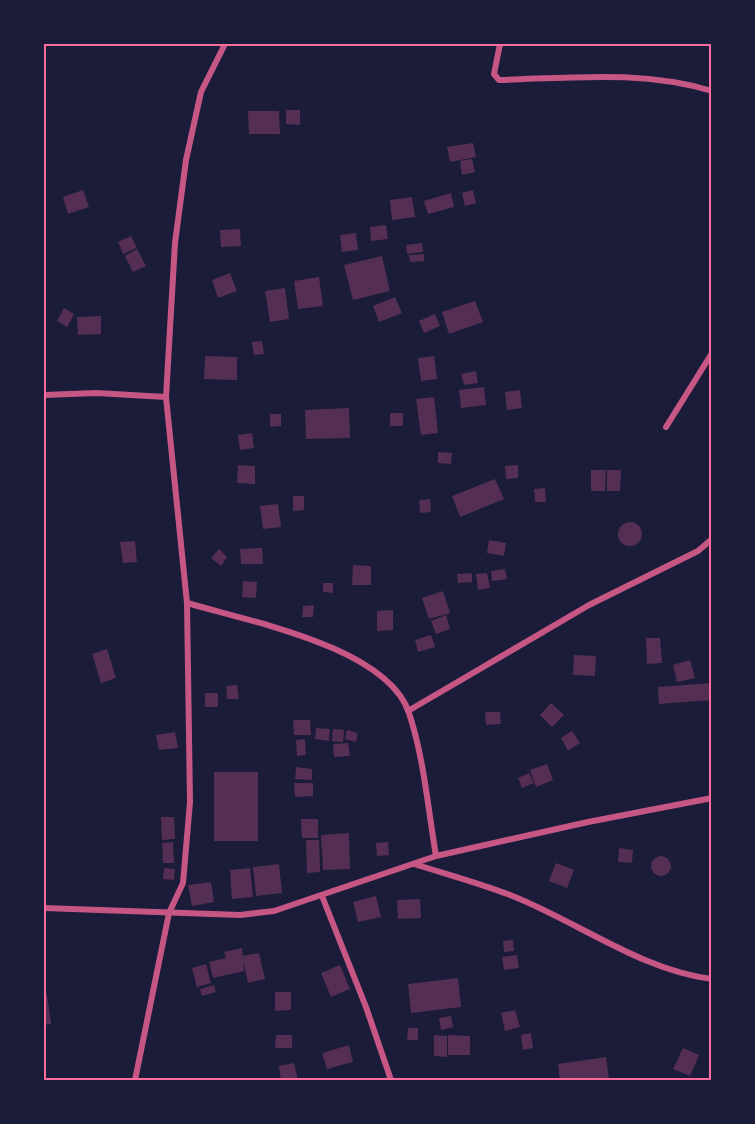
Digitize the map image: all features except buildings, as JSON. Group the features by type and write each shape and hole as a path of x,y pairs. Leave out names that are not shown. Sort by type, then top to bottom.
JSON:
{"street":[{"path":"135,1080 169,913 183,883 190,802 187,603 166,396 176,243 186,160 201,92 225,44"},
{"path":"500,44 494,74 499,80 630,76 682,82 711,91"},
{"path":"666,427 711,353"},
{"path":"44,395 96,393 166,396"},
{"path":"408,711 589,605 698,551 711,539"},
{"path":"187,603 339,649 382,674 393,686 408,711 436,856"},
{"path":"44,909 240,915 263,912 322,896 436,856 588,822 711,798"},
{"path":"414,864 510,894 660,966 694,977 711,979"},
{"path":"322,896 366,1006 392,1080"}]}
